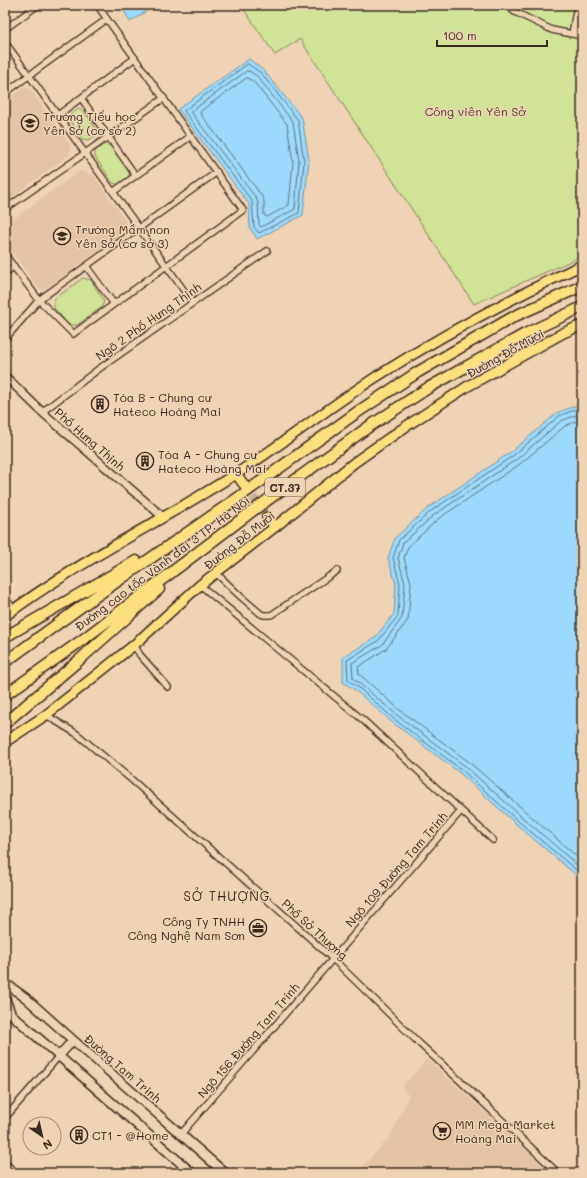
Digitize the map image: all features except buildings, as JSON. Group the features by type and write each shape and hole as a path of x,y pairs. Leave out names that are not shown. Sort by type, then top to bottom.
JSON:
{"highway":[{"name":"Đường cao tốc Vành đai 3 TP. Hà Nội","path":"5,662 88,601 194,529 356,413 418,372 515,316 582,286"},
{"name":"Đường cao tốc Vành đai 3 TP. Hà Nội","path":"5,695 85,638 312,467 367,428 428,388 525,334 582,307"},
{"path":"5,637 194,529"},
{"path":"5,723 77,662 159,589 192,557"}],"main road":[{"path":"5,616 70,572 236,474 376,378 448,334 490,310 582,265"},
{"name":"Đường Đỗ Mười","path":"5,742 46,715 134,645 200,585 355,462 405,426 468,386 582,325"},
{"path":"236,474 245,486"},
{"path":"267,517 274,527"},
{"name":"Đường Tam Trinh","path":"5,983 26,998 225,1173"},
{"path":"5,998 11,1014 192,1173"},
{"path":"59,1056 73,1040"}],"street":[{"path":"5,29 38,5"},
{"path":"5,255 39,300 72,334 243,210 97,5"},
{"path":"506,5 515,12 552,30 577,35"},
{"path":"576,5 577,35"},
{"path":"577,35 581,5"},
{"path":"5,93 107,19"},
{"path":"5,42 193,303"},
{"path":"58,115 135,58"},
{"path":"81,98 136,176"},
{"path":"5,209 164,98"},
{"path":"114,192 191,136"},
{"path":"5,339 39,300 217,172"},
{"name":"Ngõ 2 Phố Hưng Thịnh","path":"42,412 100,368 267,251"},
{"path":"5,273 14,266"},
{"path":"86,266 114,304"},
{"name":"Phố Hưng Thịnh","path":"5,376 42,412 163,517"},
{"path":"216,573 262,614 268,616 337,571"},
{"path":"200,585 363,720 493,840"},
{"path":"5,599 15,609"},
{"path":"134,645 140,655 168,686"},
{"name":"Phố Sở Thượng","path":"46,715 77,734 132,780 333,959 420,1044 558,1173"},
{"name":"Ngõ 109 Đường Tam Trinh","path":"333,959 461,811"},
{"name":"Ngõ 156 Đường Tam Trinh","path":"181,1134 333,959"},
{"path":"5,1118 59,1056"},
{"path":"5,1163 16,1173"}],"shaded area":[{"name":"Trường Tiểu học Yên Sở (cơ sở 2)","path":"24,88 30,89 71,146 69,155 5,202 5,101"},
{"name":"Trường Mầm non Yên Sở (cơ sở 3)","path":"80,171 93,175 127,223 126,230 45,290 38,288 5,242 5,225"},
{"name":"MM Mega Market Hoàng Mai","path":"427,1059 550,1173 357,1173 390,1137 409,1096 402,1087"}],"green space":[{"name":"Công viên Yên Sở","path":"241,5 582,5 582,256 474,304 300,39 275,55"},
{"path":"78,109 84,111 96,129 96,135 88,140 82,139 70,121 70,115"},
{"path":"105,144 111,146 129,171 129,178 120,185 113,183 95,157 95,151"},
{"path":"83,278 91,280 104,301 102,307 77,325 69,325 54,308 54,299"}],"water":[{"path":"121,5 156,5 130,22"},
{"path":"249,59 263,70 302,118 309,160 303,215 257,239 250,228 249,204 178,109"},
{"path":"582,403 582,880 516,824 460,773 392,722 355,690 343,682 343,657 375,638 394,614 396,584 388,558 395,538 428,508 511,452 557,413"}],"tunnel":[{"path":"245,486 267,517"}],"place":[{"name":"Trường Tiểu học Yên Sở (cơ sở 2)","path":"30,123"},
{"name":"Trường Mầm non Yên Sở (cơ sở 3)","path":"62,236"},
{"name":"Tòa B - Chung cư Hateco Hoàng Mai","path":"100,404"},
{"name":"Tòa A - Chung cư Hateco Hoàng Mai","path":"145,461"},
{"name":"Công Ty TNHH Công Nghệ Nam Sơn","path":"258,928"},
{"name":"MM Mega Market Hoàng Mai","path":"442,1131"},
{"name":"CT1 - @Home","path":"79,1135"}],"district":[{"name":"SỞ THƯỢNG","path":"227,895"}]}
